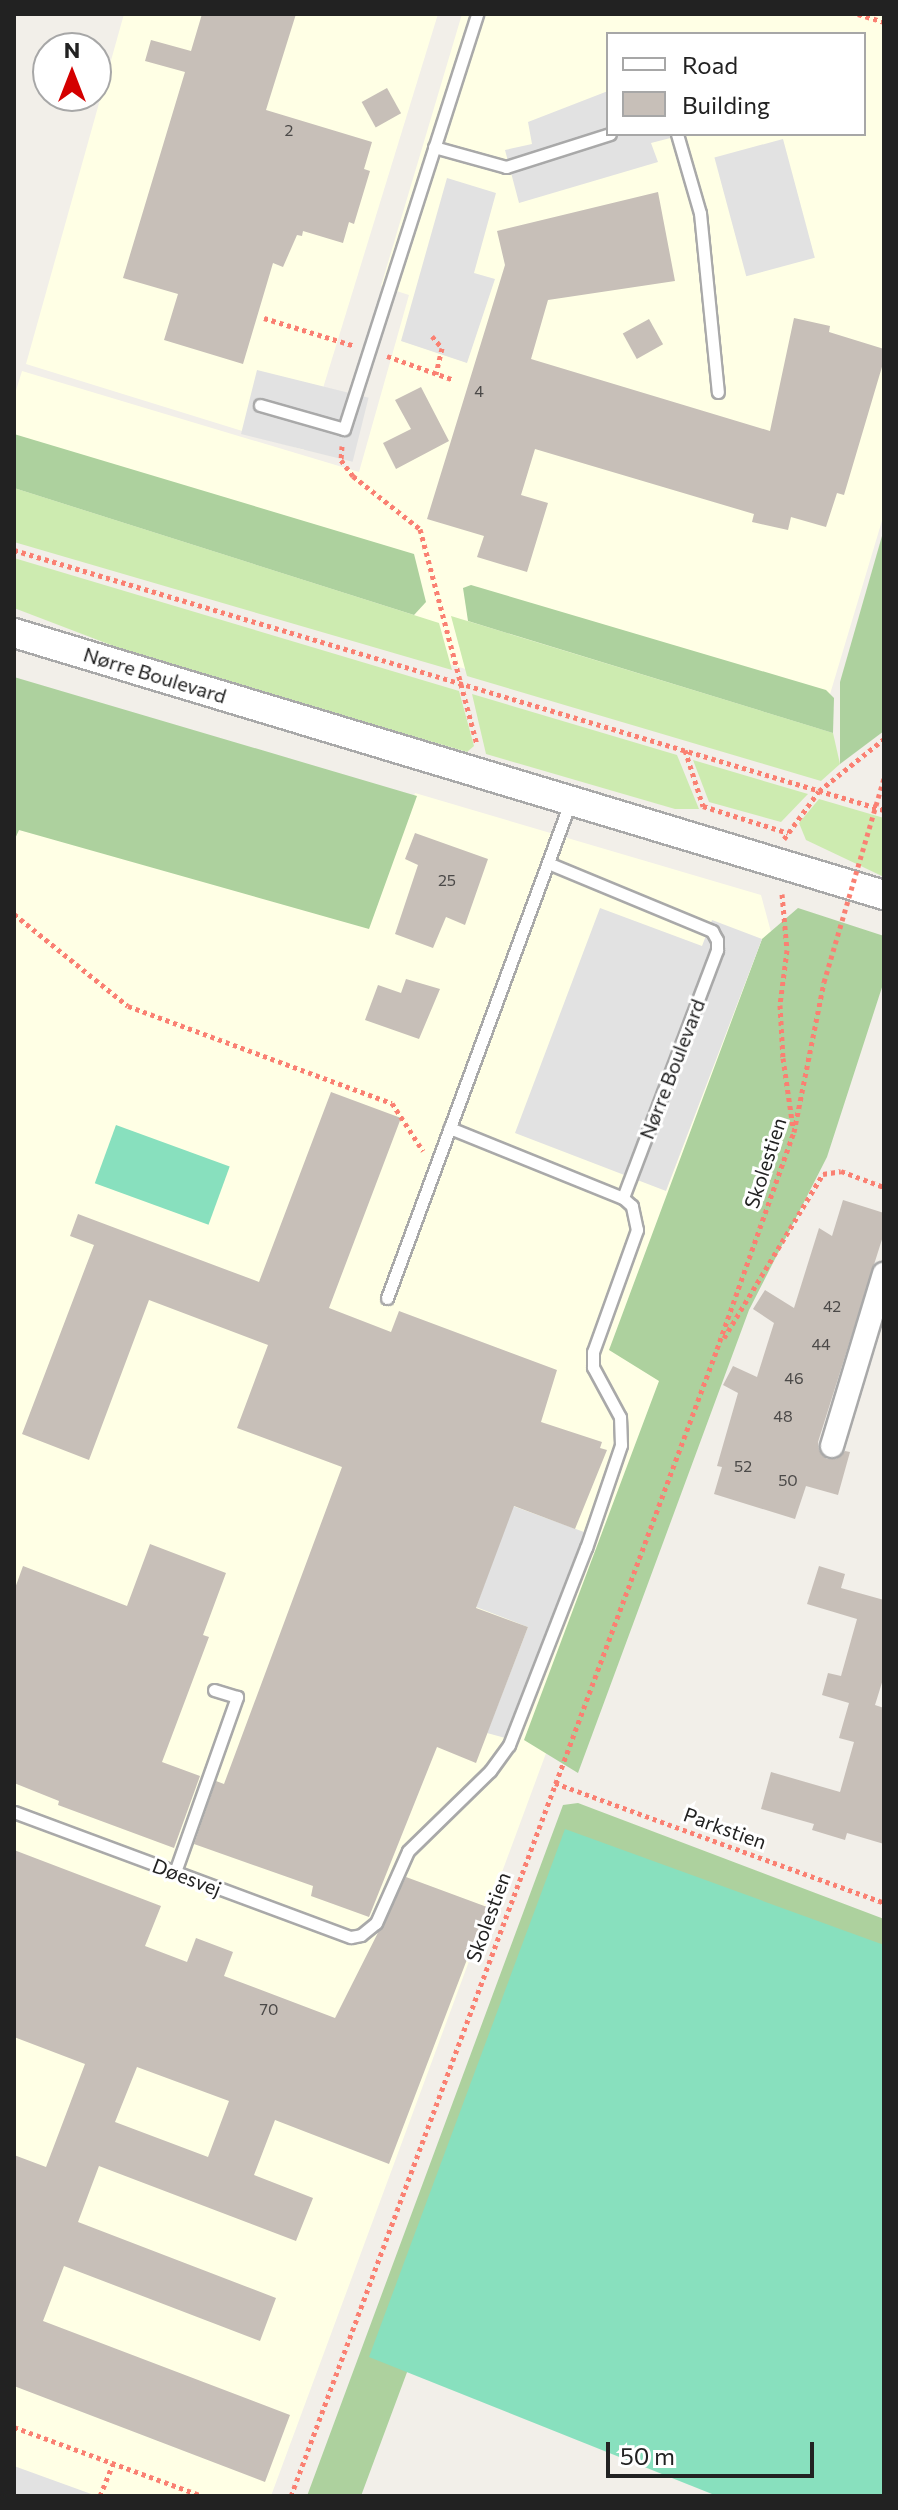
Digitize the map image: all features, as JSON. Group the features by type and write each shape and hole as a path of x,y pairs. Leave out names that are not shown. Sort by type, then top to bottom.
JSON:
{"street":[{"name":"Nørre Boulevard","path":"14,633 884,895"},
{"path":"832,1446 884,1274"}],"lane":[{"path":"260,405 344,429 477,14"},
{"path":"434,147 506,167 606,135"},
{"path":"678,136 700,213 718,392"},
{"path":"387,1298 571,800"},
{"name":"Nørre Boulevard","path":"548,863 712,931 717,940 717,950 623,1198"},
{"path":"450,1128 623,1198"},
{"name":"Døesvej","path":"14,1812 340,1935 361,1935 376,1923 408,1851 490,1771 509,1745 586,1548 623,1435 620,1417 593,1367 593,1352 635,1242 636,1216 623,1198"},
{"path":"175,1872 237,1697 214,1690"}],"path":[{"path":"858,14 884,22"},
{"path":"432,336 442,348 436,374"},
{"path":"344,429 341,460 353,476 420,529 484,774"},
{"path":"14,550 884,810"},
{"path":"769,859 819,791 884,739"},
{"path":"685,749 703,806 788,833"},
{"name":"Skolestien","path":"291,2496 717,1349 794,1132 824,982 884,778"},
{"path":"782,894 787,950 780,1005 783,1058 794,1132"},
{"path":"14,914 128,1006 392,1103 435,1168"},
{"name":"Skolestien","path":"717,1349 823,1174 841,1171 884,1187"},
{"name":"Parkstien","path":"555,1783 884,1903"},
{"path":"14,2427 203,2496"},
{"path":"100,2496 113,2463"}],"shaded area":[{"path":"124,14 438,14 304,450 26,364 97,112 112,112 112,57"},
{"path":"462,14 884,14 884,514 807,771 14,534 14,397 22,371 359,472 409,295 381,286"},
{"path":"606,92 606,136 678,136 651,143 658,162 519,203 505,150 532,144 528,122"},
{"path":"783,139 815,258 746,276 714,157"},
{"path":"447,178 496,193 474,273 495,279 467,363 401,341"},
{"path":"257,370 369,398 353,462 241,434"},
{"path":"14,761 387,872 415,793 761,895 774,943 769,1151 271,2496 14,2496"},
{"path":"600,908 702,946 712,920 762,939 666,1191 515,1133"},
{"path":"513,1506 584,1532 516,1741 487,1733 528,1627 476,1607"},
{"path":"14,2466 94,2495 14,2496"}],"green space":[{"path":"14,434 414,554 426,602 414,615 14,488"},
{"path":"14,488 439,623 452,670 14,542"},
{"path":"884,529 884,731 840,764 840,682"},
{"path":"14,558 459,691 474,746 467,752 145,658 14,608"},
{"path":"471,585 826,690 834,698 833,733 468,621 463,588"},
{"path":"451,616 833,733 840,764 821,781 467,676"},
{"path":"14,677 417,796 369,929 19,830 14,841"},
{"path":"472,694 677,755 699,809 675,809 486,754"},
{"path":"693,760 808,794 781,822 709,802"},
{"path":"819,799 884,818 884,877 806,840 799,823"},
{"path":"798,908 884,936 884,981 827,1157 749,1310 578,1773 524,1740 659,1381 609,1350 762,939"},
{"path":"116,1125 230,1166 208,1225 95,1183"},
{"path":"578,1803 884,1919 884,1969 597,1861 361,2496 307,2496 563,1805"},
{"path":"565,1829 884,1945 884,2496 717,2496 369,2357"}],"building":[{"path":"202,14 296,14 266,110 372,142 364,169 370,171 354,224 349,222 343,243 303,231 302,236 297,235 283,267 273,263 243,364 164,340 178,294 123,278 185,72 145,61 151,40 191,51"},
{"path":"387,88 401,113 376,127 362,102"},
{"path":"658,192 675,281 548,300 531,359 770,431 794,318 830,326 829,332 884,349 884,360 844,495 837,493 826,527 791,517 788,530 752,522 754,514 535,449 521,495 548,503 527,572 477,557 484,536 427,519 505,265 497,231"},
{"path":"649,319 663,344 637,359 623,334"},
{"path":"421,387 449,441 396,469 383,443 411,429 395,400"},
{"path":"415,833 488,859 465,925 446,917 433,948 395,934 418,865 405,859"},
{"path":"406,979 440,989 419,1039 365,1020 378,985 401,993"},
{"path":"331,1092 401,1118 329,1308 391,1332 399,1311 557,1370 541,1422 602,1442 600,1448 607,1450 575,1529 514,1506 476,1608 528,1627 476,1763 437,1747 369,1917 311,1896 313,1886 194,1844 216,1781 224,1784 342,1467 237,1428 268,1345 149,1300 89,1460 22,1434 94,1245 70,1236 78,1214 259,1282"},
{"path":"843,1200 884,1213 884,1233 818,1442 819,1450 827,1459 836,1459 845,1451 850,1452 838,1495 806,1486 795,1519 714,1494 722,1467 717,1466 738,1393 723,1385 733,1366 757,1377 774,1323 753,1309 765,1290 794,1308 819,1228 832,1236"},
{"path":"150,1544 226,1573 203,1635 209,1637 162,1762 200,1776 174,1848 58,1805 59,1801 14,1783 14,1591 23,1566 127,1606"},
{"path":"819,1566 845,1574 841,1588 884,1600 884,1676 875,1705 884,1708 884,1844 847,1833 845,1840 812,1830 814,1824 761,1809 771,1772 840,1792 854,1742 839,1738 849,1703 822,1695 828,1673 841,1676 857,1619 807,1604"},
{"path":"14,1850 161,1906 145,1946 187,1962 196,1938 233,1952 224,1976 335,2018 406,1877 487,1907 389,2164 275,2120 254,2175 313,2198 296,2241 99,2166 78,2222 276,2298 260,2341 64,2266 43,2321 290,2415 265,2482 14,2386 14,2155 46,2167 85,2064 14,2037","holes":["137,2067 229,2101 208,2157 115,2122"]}]}
